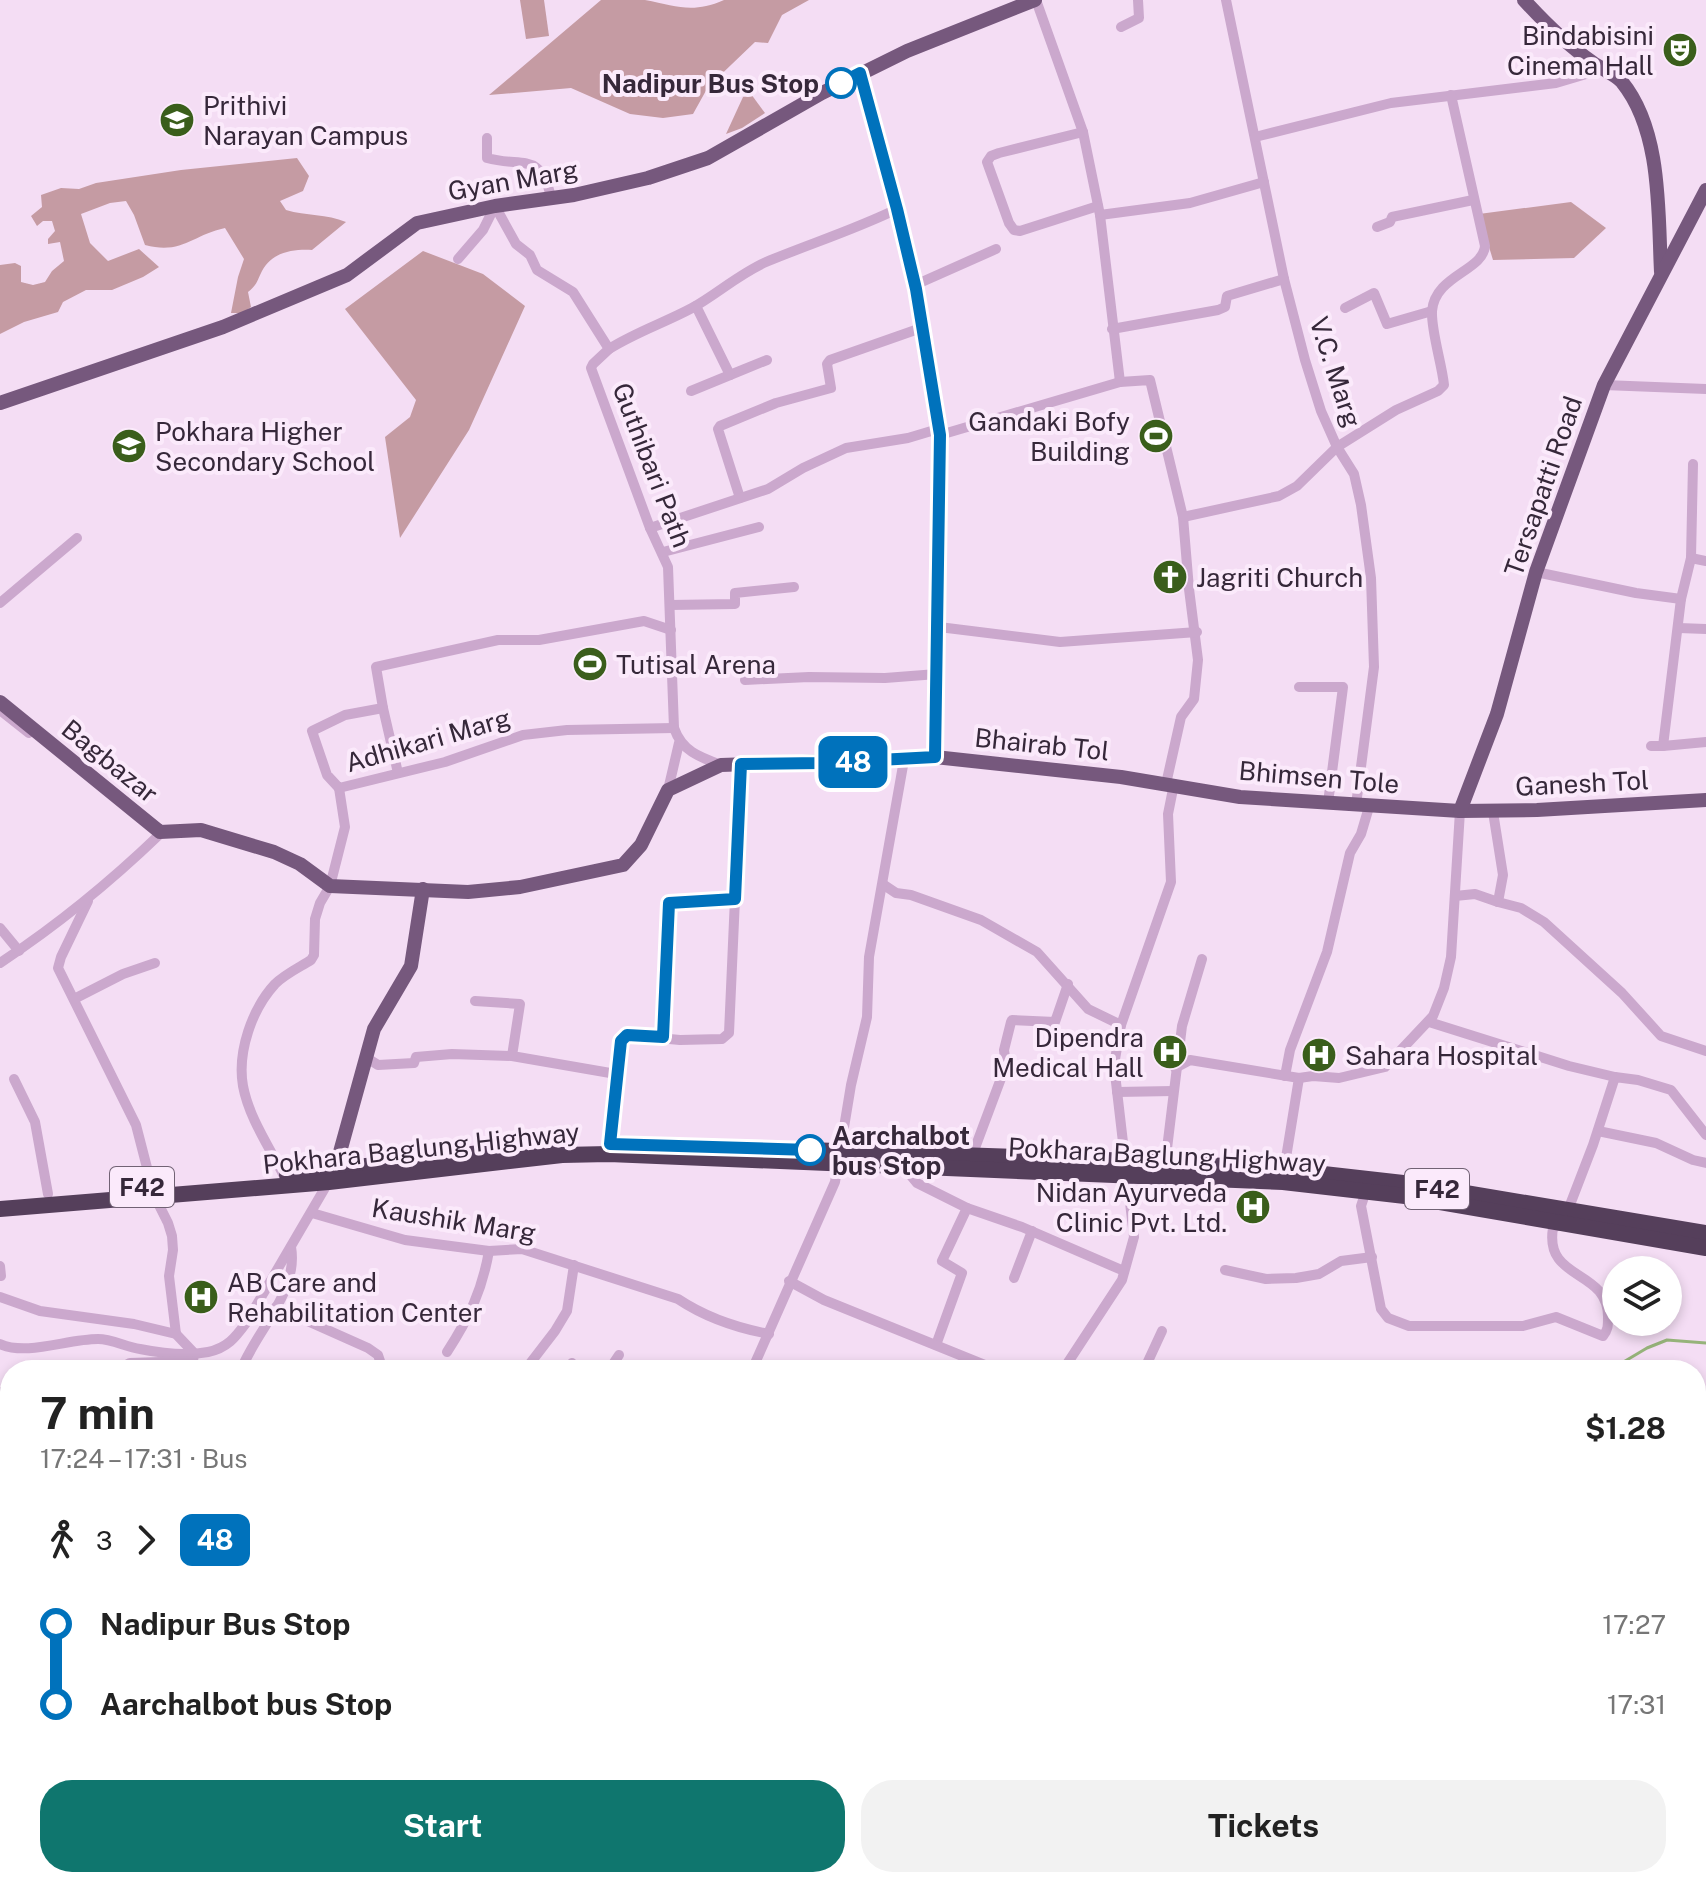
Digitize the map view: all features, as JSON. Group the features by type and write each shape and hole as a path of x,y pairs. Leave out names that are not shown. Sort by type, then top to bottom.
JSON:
{"highway":[{"name":"Pokhara Baglung Highway","path":"0,1197 242,1191 560,1144 610,1144 839,1157 903,1165 1284,1170 1412,1184 1706,1248"},
{"name":"Pokhara Baglung Highway","path":"0,1209 284,1176 332,1176 562,1155 972,1156 1125,1167"},
{"name":"Pokhara Baglung Highway","path":"1164,1168 1706,1233"}],"main road":[{"name":"Gyan Marg","path":"0,403 223,327 347,275 417,223 648,178 708,158 860,73 939,37 1035,0"},
{"path":"1524,0 1552,30 1621,80 1642,115 1657,181 1661,272"},
{"name":"Tersapatti Road","path":"1460,811 1497,714 1536,572 1604,385 1706,190"},
{"name":"Bagbazar","path":"0,702 159,834 201,830 274,852 300,864 330,886"},
{"name":"Bhairab Tol","path":"721,765 935,757 1170,784"},
{"path":"330,886 468,892 520,887 623,865 641,845 668,790 721,765"},
{"name":"Bhimsen Tole","path":"1170,784 1240,797 1460,811"},
{"name":"Ganesh Tol","path":"1460,811 1493,812 1706,800"},
{"path":"332,1176 374,1029 411,966 423,889"}],"street":[{"path":"1035,0 1083,132 1099,210 1120,382"},
{"path":"1121,27 1139,18 1138,0"},
{"name":"V.C. Marg","path":"1226,0 1284,279 1317,398 1337,447 1354,474 1371,578 1374,667 1361,834 1350,853 1327,952 1290,1050 1285,1076"},
{"path":"1255,137 1391,103 1556,83 1603,69"},
{"path":"860,73 915,285 939,432 935,757"},
{"path":"1183,517 1279,496 1297,486 1337,447 1396,410 1438,391 1444,385 1432,311 1443,285 1480,260 1485,252 1451,95"},
{"path":"1083,132 991,156 987,162 1014,230 1099,210 1190,203 1264,182"},
{"path":"487,138 487,158 531,163 541,169 551,197"},
{"path":"1377,227 1390,222 1392,217 1406,213 1473,200"},
{"path":"458,259 483,230 495,206"},
{"name":"Guthibari Path","path":"495,206 516,244 530,255 537,270 573,292 609,349 591,368 650,528 668,567 674,728 679,743"},
{"path":"609,349 637,331 696,306 761,264 857,229 897,209"},
{"path":"915,285 996,249"},
{"path":"1112,329 1218,310 1225,307 1227,296 1284,279"},
{"name":"V.C. Marg","path":"1345,308 1374,293 1387,324 1432,311"},
{"path":"696,306 730,375"},
{"path":"740,498 718,429 720,426 776,403 831,388 827,364 830,360 924,327"},
{"path":"691,391 767,360"},
{"path":"650,528 768,489 846,448 939,432 1120,382 1150,380 1183,517 1198,660 1194,699 1181,717 1170,784 1171,882 1121,1025 1114,1065 1134,1237 1122,1280 1070,1360"},
{"path":"1604,385 1706,389"},
{"path":"1663,746 1681,599 1691,558 1693,464"},
{"path":"663,552 759,527"},
{"path":"0,603 77,538"},
{"path":"1691,558 1706,561"},
{"path":"1536,572 1681,599"},
{"path":"670,605 735,604 735,593 794,587"},
{"name":"Adhikari Marg","path":"671,630 644,621 539,640 498,640 376,667 383,708 345,715 312,731 327,775 339,788 445,762 523,735 567,730 674,728"},
{"path":"939,627 1060,642 1197,632"},
{"path":"1679,628 1706,629"},
{"path":"745,680 937,674"},
{"path":"1299,687 1343,687 1328,803"},
{"path":"383,708 398,773"},
{"path":"0,710 159,834 202,834 271,853 305,870 313,878"},
{"path":"1651,746 1706,742"},
{"path":"668,790 679,743 721,765"},
{"path":"757,1360 835,1182 851,1085 867,1017 869,957 904,760"},
{"path":"610,1144 616,1074 623,1037 722,1039 729,1033 741,764"},
{"path":"284,1176 257,1124 243,1085 244,1042 256,1013 276,983 314,955 315,919 330,886 345,827 339,788"},
{"path":"1175,1068 1190,1060 1299,1078 1339,1078 1385,1067 1429,1022 1444,988 1451,957 1460,811"},
{"path":"1493,812 1503,875 1498,902"},
{"path":"0,963 88,901 159,834"},
{"path":"884,885 896,893 911,895 981,920 1037,952 1088,1009 1121,1025"},
{"path":"1455,896 1475,894 1521,908 1544,922 1622,993 1661,1036 1706,1051"},
{"path":"663,1037 669,903 735,899"},
{"path":"88,901 58,968 136,1125 153,1191 172,1236 169,1276 176,1334 192,1360"},
{"path":"0,928 19,951"},
{"path":"1164,1168 1182,1026 1202,959"},
{"path":"74,999 123,974 155,963"},
{"path":"972,1156 1006,1065 1004,1050 1012,1020 1055,1022 1068,984"},
{"path":"475,1001 520,1004 512,1056"},
{"path":"1429,1022 1569,1066 1671,1090 1706,1135"},
{"path":"367,1058 378,1065 414,1063 416,1057 452,1054 512,1056 616,1074"},
{"path":"1366,1191 1361,1206 1365,1234 1381,1309 1388,1318 1409,1326 1523,1326 1556,1317 1603,1336 1607,1330 1608,1305 1604,1294 1552,1252 1553,1228 1565,1216 1615,1077"},
{"path":"1284,1170 1299,1078"},
{"path":"14,1079 35,1122 48,1194"},
{"path":"1117,1092 1173,1091"},
{"path":"1598,1131 1656,1143 1706,1163"},
{"path":"903,1165 917,1183 967,1208 1032,1231 1124,1271"},
{"path":"195,1360 231,1343 246,1323 332,1176"},
{"path":"936,1345 962,1273 942,1261 967,1208"},
{"name":"Kaushik Marg","path":"312,1213 405,1240 489,1251 522,1249 678,1299 699,1313 769,1334"},
{"path":"1014,1278 1032,1231"},
{"path":"247,1360 276,1307 292,1265 291,1247"},
{"path":"447,1352 462,1330 483,1284 489,1251"},
{"path":"1225,1270 1266,1279 1296,1278 1319,1274 1341,1261 1372,1257"},
{"path":"533,1360 567,1311 574,1265"},
{"path":"789,1281 824,1300 973,1360"},
{"path":"0,1297 40,1311 118,1321 176,1334"},
{"path":"276,1307 368,1348 380,1360"},
{"path":"1149,1360 1162,1331"},
{"path":"0,1344 24,1350 55,1343 100,1339 188,1360"},
{"path":"616,1360 619,1355"}],"shaded area":[{"path":"520,0 544,0 549,36 526,39"},
{"path":"601,0 645,0 693,8 724,0 809,0 782,15 768,43 755,42 708,87 693,114 663,118 630,114 571,88 489,95"},
{"path":"751,94 765,113 726,134 743,97"},
{"path":"297,158 309,176 303,191 280,201 286,210 346,222 312,250 290,251 271,260 248,292 251,307 242,313 231,313 244,259 225,228 178,246 145,245 126,201 110,203 81,214 90,243 108,261 139,249 159,267 112,290 86,290 63,302 58,312 24,322 0,334 0,265 15,263 21,266 21,282 33,285 45,282 64,261 60,242 48,244 55,231 52,221 43,221 37,226 31,216 42,207 41,195 61,188 79,189 96,183 181,170"},
{"path":"1571,202 1606,228 1574,258 1493,260 1479,214"},
{"path":"423,251 483,274 525,306 469,430 400,538 385,437 410,417 416,400 345,309"}],"waterway":[{"path":"1627,1360 1667,1340 1706,1343"}],"bus line":[{"name":"48","path":"810,1150 610,1144 621,1041 627,1035 663,1037 669,903 735,899 741,764 935,757 940,435 916,289 860,73 841,83"}],"place":[{"name":"Bindabisini Cinema Hall","path":"1680,50"},
{"name":"Nadipur Bus Stop","path":"841,83"},
{"name":"Prithivi Narayan Campus","path":"177,120"},
{"name":"Gandaki Bofy Building","path":"1156,436"},
{"name":"Pokhara Higher Secondary School","path":"129,446"},
{"name":"Jagriti Church","path":"1170,577"},
{"name":"Tutisal Arena","path":"590,664"},
{"name":"Dipendra Medical Hall","path":"1170,1052"},
{"name":"Sahara Hospital","path":"1319,1055"},
{"name":"Aarchalbot bus Stop","path":"810,1150"},
{"name":"Nidan Ayurveda Clinic Pvt. Ltd.","path":"1253,1207"},
{"name":"AB Care and Rehabilitation Center","path":"201,1297"}]}
